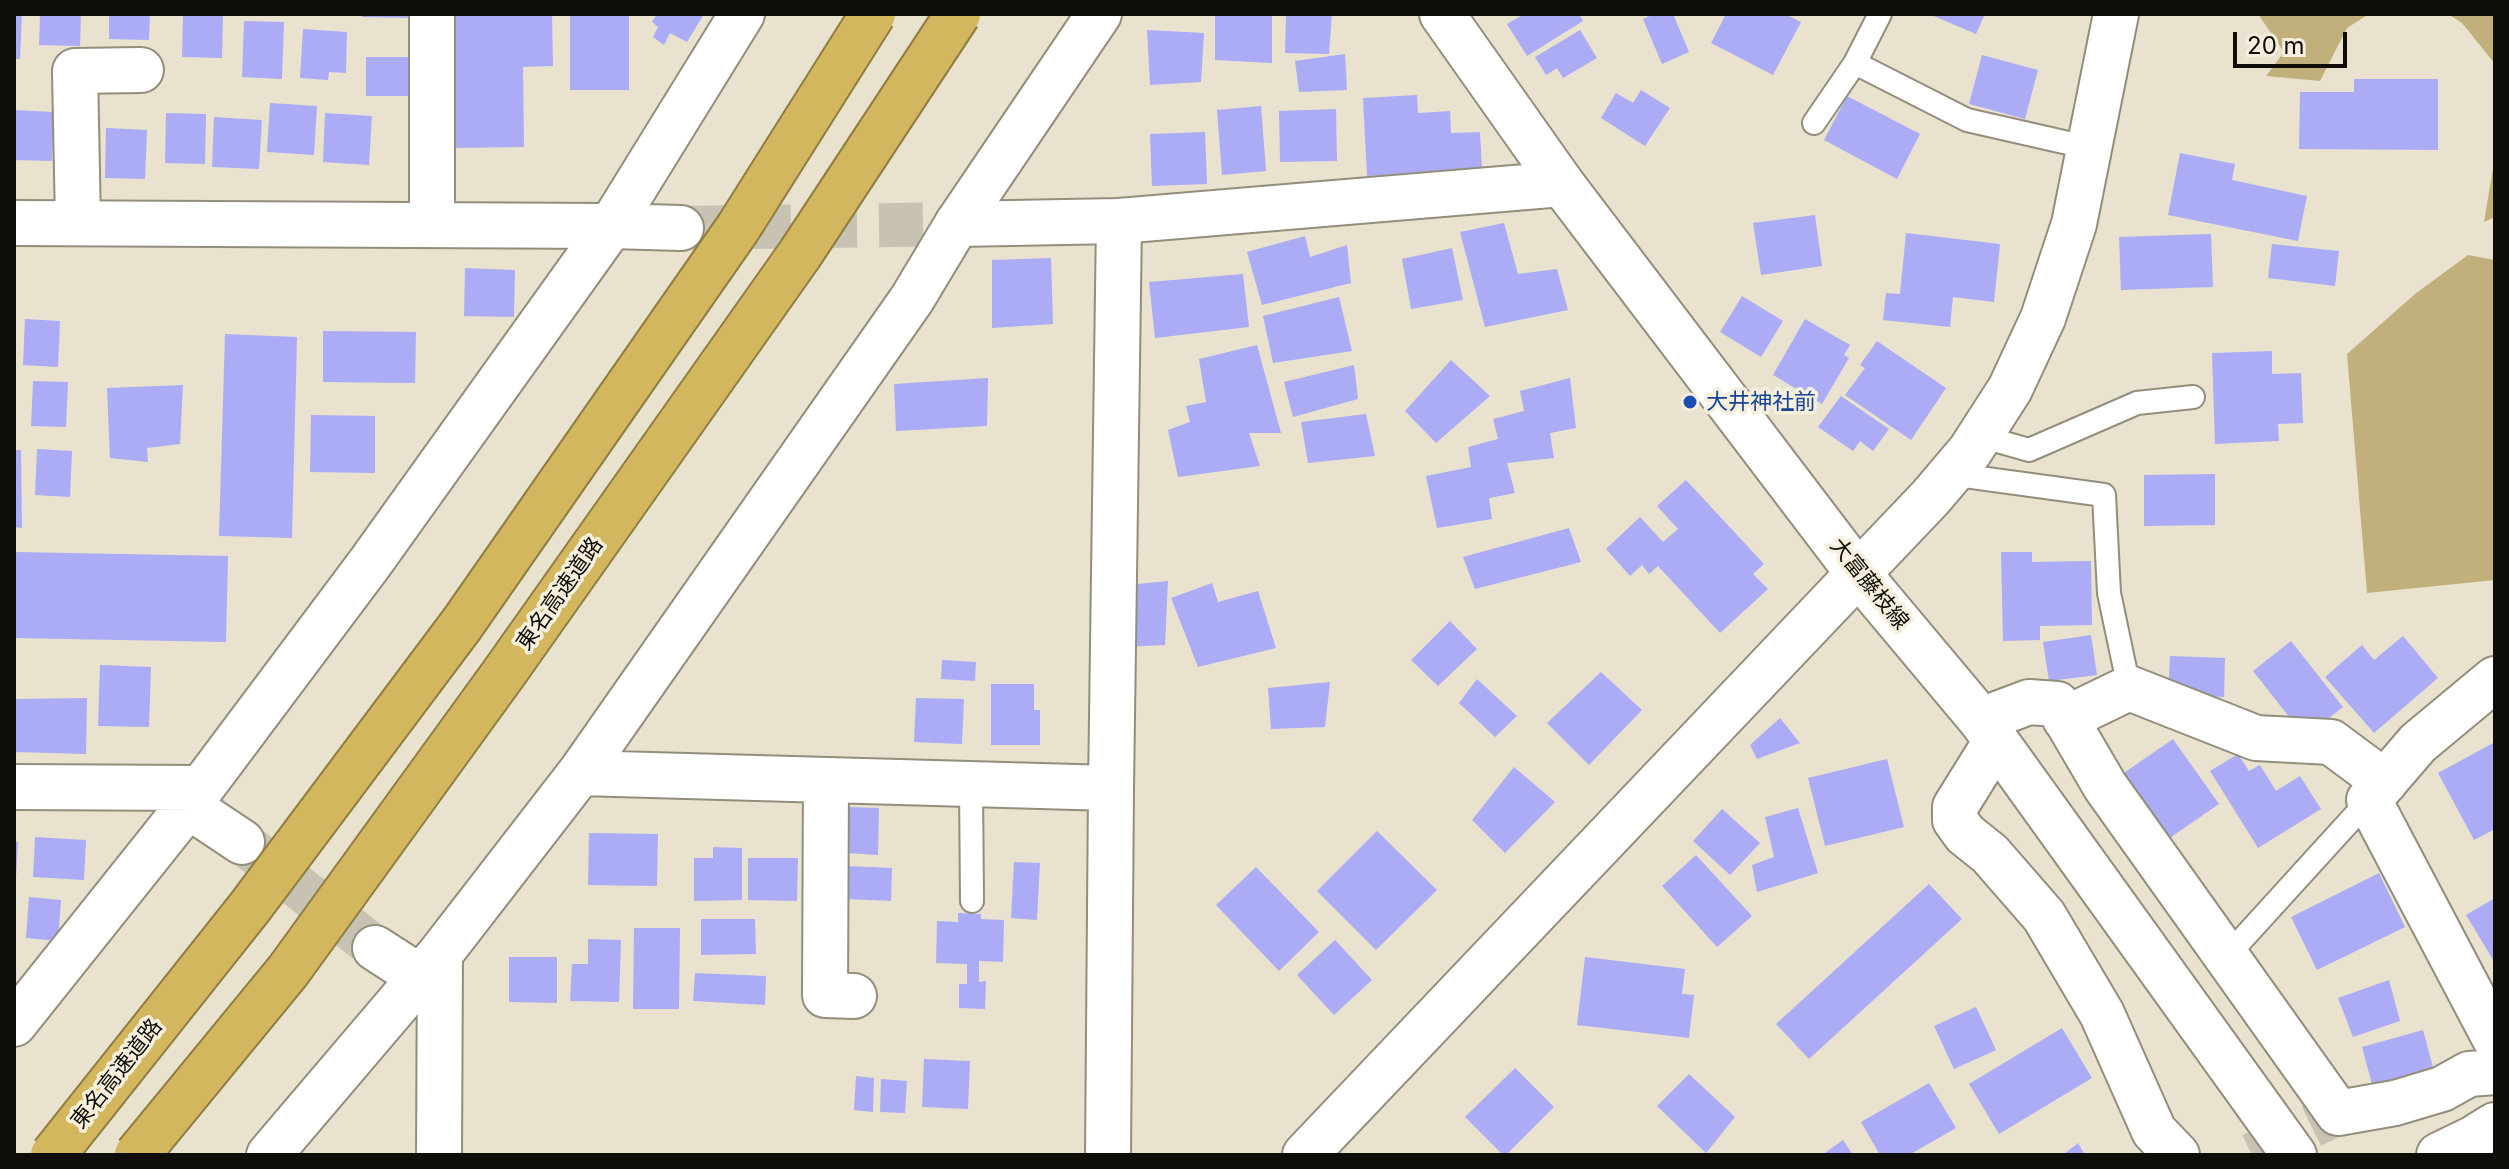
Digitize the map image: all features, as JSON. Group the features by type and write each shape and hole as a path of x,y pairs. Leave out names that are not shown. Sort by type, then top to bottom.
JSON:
{"highway":[{"name":"東名高速道路","path":"53,1155 250,907 462,624 738,228 873,14"},
{"name":"東名高速道路","path":"137,1155 288,971 504,673 800,254 958,14"}],"street":[{"path":"432,14 432,225"},
{"path":"14,1024 194,797 370,563 611,226 742,14"},
{"path":"269,1155 430,965 580,773 912,299 957,224 1099,14"},
{"name":"大富藤枝線","path":"1442,14 1562,184 1857,572 1989,730 2294,1155"},
{"path":"1305,1155 1950,474 1980,436 2010,389 2043,318 2074,224 2116,14"},
{"path":"78,223 75,71 141,70"},
{"path":"957,224 1119,221 1562,184"},
{"path":"1108,1155 1119,221"},
{"path":"14,223 681,228"},
{"path":"2377,791 2418,743 2495,679"},
{"path":"2065,719 2129,688 2256,738 2331,742 2377,791 2495,1039"},
{"path":"2177,1155 2154,1131 2102,1014 2044,916 1990,854 1965,834 1955,820 1955,807 1989,730 2029,702 2057,704 2105,786 2338,1113 2395,1103 2442,1089 2469,1074 2495,1072"},
{"path":"580,773 1111,788"},
{"path":"826,780 825,995 854,996"},
{"path":"14,787 194,797 242,842"},
{"path":"375,948 430,965"},
{"path":"430,965 439,1155"},
{"path":"2439,1155 2495,1125"}],"lane":[{"path":"1814,123 1855,63 1880,14"},
{"path":"1855,63 1967,120 2090,148"},
{"path":"1980,436 2029,450 2137,403 2193,397"},
{"path":"1950,474 2104,495 2109,593 2129,688"},
{"path":"971,784 972,901"},
{"path":"2227,956 2377,791"}],"shaded area":[{"path":"2258,14 2369,14 2347,28 2320,81 2266,76 2284,52"},
{"path":"2448,14 2495,14 2495,64 2462,23"},
{"path":"2495,156 2495,217 2484,222"},
{"path":"2468,255 2495,260 2495,580 2367,593 2347,354 2415,294"}],"building":[{"path":"14,14 22,14 20,59 14,59"},
{"path":"40,14 81,14 80,46 39,45"},
{"path":"109,14 150,14 149,40 109,39"},
{"path":"183,14 223,14 222,58 182,57"},
{"path":"362,14 420,14 419,18 362,17"},
{"path":"449,14 552,14 553,66 523,67 524,147 451,148"},
{"path":"570,14 629,14 629,90 570,90"},
{"path":"657,14 704,14 687,42 670,33 664,45 653,37 658,27 652,22"},
{"path":"1215,14 1272,14 1272,63 1215,60"},
{"path":"1286,14 1332,14 1329,54 1285,53"},
{"path":"1524,14 1579,14 1583,21 1527,56 1507,24"},
{"path":"1654,14 1673,14 1689,52 1662,64 1643,19"},
{"path":"1726,14 1785,14 1801,22 1773,75 1711,43"},
{"path":"1929,14 1985,14 1976,34"},
{"path":"244,21 284,22 282,79 242,77"},
{"path":"303,29 347,32 346,73 329,72 328,80 300,78"},
{"path":"1147,30 1204,33 1201,82 1150,85"},
{"path":"1580,30 1597,58 1563,78 1557,68 1546,75 1535,57"},
{"path":"1345,54 1347,90 1299,92 1295,61"},
{"path":"1982,55 2038,70 2025,119 1969,104"},
{"path":"366,57 418,57 417,96 366,96"},
{"path":"2354,79 2438,79 2438,150 2299,149 2300,92 2354,92"},
{"path":"1641,90 1670,108 1645,146 1601,118 1616,93 1633,103"},
{"path":"1417,95 1418,113 1450,111 1451,133 1480,132 1482,170 1367,176 1363,98"},
{"path":"1847,96 1920,134 1897,179 1824,140"},
{"path":"270,103 317,106 314,155 267,152"},
{"path":"1261,106 1266,171 1222,175 1217,110"},
{"path":"1336,109 1337,161 1280,162 1279,111"},
{"path":"14,110 54,112 52,161 14,160"},
{"path":"166,113 206,114 205,164 165,163"},
{"path":"325,113 372,116 369,165 323,162"},
{"path":"214,117 262,120 259,169 212,167"},
{"path":"106,128 147,130 145,179 105,178"},
{"path":"1205,132 1207,184 1152,186 1150,134"},
{"path":"2180,153 2235,164 2232,180 2307,196 2298,241 2168,215"},
{"path":"1815,215 1822,266 1761,275 1753,223"},
{"path":"1504,223 1518,274 1557,269 1568,310 1485,327 1460,232"},
{"path":"1906,233 2000,244 1994,302 1953,297 1950,327 1883,320 1886,293 1900,294"},
{"path":"2211,234 2213,287 2121,290 2119,237"},
{"path":"1305,236 1310,257 1347,245 1351,283 1262,305 1247,252"},
{"path":"2272,244 2339,251 2335,286 2268,278"},
{"path":"1452,248 1463,300 1411,309 1402,259"},
{"path":"1051,258 1053,324 992,328 992,260"},
{"path":"465,268 515,270 514,317 464,316"},
{"path":"1243,274 1249,327 1155,338 1149,282"},
{"path":"1742,296 1783,321 1761,357 1720,332"},
{"path":"1339,297 1352,351 1273,363 1263,316"},
{"path":"25,319 60,321 58,367 23,365"},
{"path":"1805,319 1850,345 1844,355 1849,358 1822,404 1773,375"},
{"path":"323,331 416,332 415,383 323,382"},
{"path":"225,334 297,337 292,538 219,536"},
{"path":"1877,341 1946,388 1911,440 1845,395 1865,368 1860,365"},
{"path":"1257,345 1281,433 1249,433 1260,466 1178,477 1168,430 1190,422 1186,406 1206,402 1199,359"},
{"path":"2272,351 2272,374 2301,373 2303,423 2278,424 2279,441 2215,444 2212,353"},
{"path":"1451,360 1490,396 1436,443 1405,411"},
{"path":"1354,365 1358,399 1293,417 1284,382"},
{"path":"988,378 987,426 896,431 894,384"},
{"path":"1570,378 1576,428 1550,433 1554,458 1507,463 1515,493 1489,498 1492,519 1437,528 1426,476 1471,467 1468,447 1498,439 1493,419 1524,411 1520,391"},
{"path":"33,381 68,382 66,427 31,426"},
{"path":"183,385 180,444 147,448 148,462 110,458 107,388"},
{"path":"1841,396 1889,429 1873,451 1860,441 1853,451 1818,427"},
{"path":"1366,414 1375,456 1308,463 1301,422"},
{"path":"311,415 375,416 375,473 310,472"},
{"path":"37,449 72,451 70,497 35,495"},
{"path":"14,450 21,450 22,528 14,527"},
{"path":"2215,474 2215,525 2144,526 2144,475"},
{"path":"1686,480 1764,564 1753,574 1768,589 1720,633 1658,566 1649,574 1642,565 1630,576 1606,549 1640,517 1663,542 1678,529 1657,506"},
{"path":"1569,528 1581,562 1475,589 1463,557"},
{"path":"14,552 228,556 226,642 14,638"},
{"path":"2001,552 2032,552 2032,562 2091,561 2092,625 2040,626 2040,640 2003,641"},
{"path":"1168,581 1165,645 1124,647 1128,585"},
{"path":"1212,583 1218,602 1258,591 1276,648 1198,667 1171,598"},
{"path":"1450,621 1477,649 1438,686 1411,660"},
{"path":"2091,635 2097,675 2049,681 2043,642"},
{"path":"2403,636 2438,678 2374,733 2325,677 2362,645 2374,660"},
{"path":"2291,641 2343,707 2305,737 2253,671"},
{"path":"2170,656 2225,658 2224,697 2168,695"},
{"path":"942,660 976,662 975,681 941,679"},
{"path":"100,665 151,667 149,727 98,726"},
{"path":"1601,672 1642,710 1589,765 1547,723"},
{"path":"1477,679 1517,716 1495,737 1459,703"},
{"path":"1330,682 1325,727 1271,729 1268,688"},
{"path":"991,684 1034,684 1034,710 1040,710 1040,745 991,745"},
{"path":"87,698 86,754 14,752 14,699"},
{"path":"916,698 964,699 962,744 914,742"},
{"path":"1780,718 1800,743 1757,759 1750,745"},
{"path":"2173,739 2219,804 2164,842 2118,777"},
{"path":"2495,742 2495,829 2474,840 2438,773"},
{"path":"2238,754 2249,771 2260,765 2276,791 2300,776 2321,809 2258,848 2210,771"},
{"path":"1887,759 1904,827 1825,846 1808,778"},
{"path":"1514,767 1555,802 1505,853 1472,820"},
{"path":"847,807 879,808 878,855 846,853"},
{"path":"1798,808 1818,873 1757,892 1752,865 1774,857 1765,817"},
{"path":"1722,809 1760,843 1730,875 1693,841"},
{"path":"1377,831 1437,890 1376,950 1317,891"},
{"path":"589,833 658,834 657,886 588,885"},
{"path":"35,837 86,840 84,880 33,877"},
{"path":"14,842 18,842 16,878 14,878"},
{"path":"713,847 742,848 742,900 694,901 694,858 713,858"},
{"path":"1696,855 1752,916 1717,947 1662,886"},
{"path":"748,858 798,858 797,901 748,900"},
{"path":"1014,862 1040,863 1037,920 1011,918"},
{"path":"848,866 892,868 891,901 847,899"},
{"path":"1256,867 1319,932 1279,971 1216,905"},
{"path":"2379,873 2405,927 2317,970 2291,917"},
{"path":"1929,884 1962,919 1809,1059 1776,1024"},
{"path":"29,897 61,900 58,941 26,938"},
{"path":"2495,898 2495,963 2466,915"},
{"path":"958,913 981,914 981,919 1004,920 1003,962 979,961 979,982 986,981 985,1009 959,1008 959,984 967,984 967,964 936,963 937,921 958,922"},
{"path":"701,919 755,919 756,954 701,955"},
{"path":"634,928 680,928 679,1009 633,1009"},
{"path":"588,939 621,940 619,1002 570,1001 572,964 588,964"},
{"path":"1335,940 1372,980 1334,1015 1297,975"},
{"path":"509,957 557,957 557,1003 509,1002"},
{"path":"1585,957 1685,969 1682,994 1694,995 1689,1038 1577,1025"},
{"path":"695,973 766,976 765,1005 693,1001"},
{"path":"2389,980 2400,1021 2353,1037 2338,998"},
{"path":"1976,1007 1996,1050 1954,1069 1934,1026"},
{"path":"2062,1028 2092,1078 1999,1134 1969,1084"},
{"path":"2423,1030 2434,1071 2373,1088 2362,1047"},
{"path":"924,1059 970,1061 968,1109 922,1107"},
{"path":"1515,1068 1554,1107 1503,1155 1465,1117"},
{"path":"1689,1074 1735,1117 1706,1153 1657,1106"},
{"path":"856,1076 874,1078 873,1112 854,1110"},
{"path":"881,1079 907,1081 905,1113 880,1112"},
{"path":"1929,1083 1956,1128 1909,1155 1880,1155 1861,1122"},
{"path":"1843,1140 1853,1155 1822,1155"},
{"path":"2078,1143 2085,1155 2063,1155"}],"tunnel":[{"path":"681,228 957,224"},
{"path":"242,842 375,948"},
{"path":"2252,1155 2338,1113"}],"place":[{"name":"大井神社前","path":"1690,402"}]}
